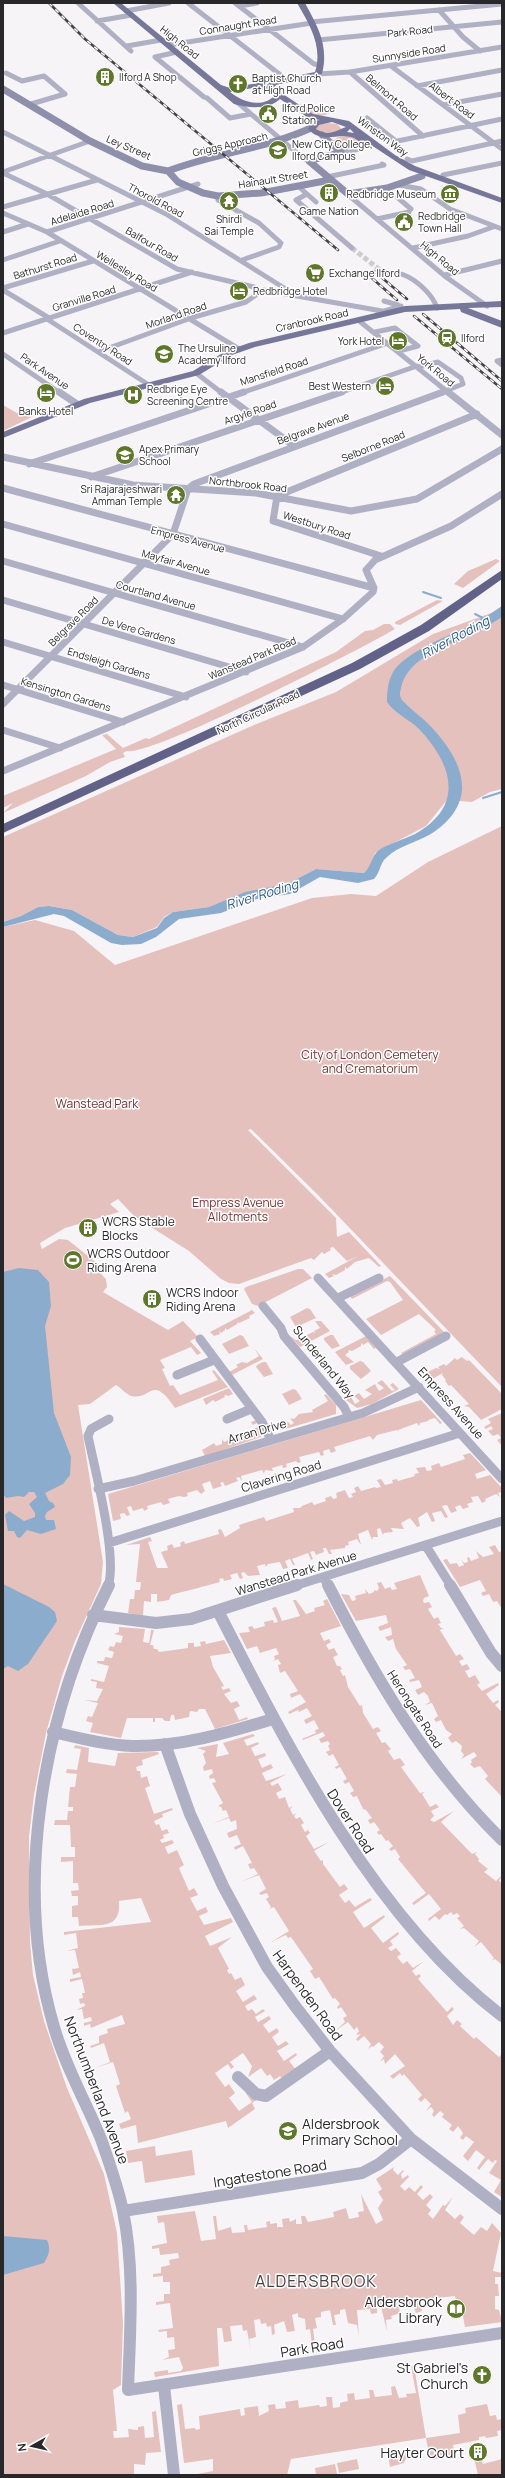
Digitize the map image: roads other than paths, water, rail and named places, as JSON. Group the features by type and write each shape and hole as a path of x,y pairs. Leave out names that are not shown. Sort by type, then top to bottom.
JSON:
{"highway":[{"name":"North Circular Road","path":"3,829 356,666 425,628 485,582 502,563"},
{"name":"North Circular Road","path":"3,818 248,709 336,665 502,574"}],"main road":[{"name":"High Road","path":"117,3 218,86 234,96"},
{"path":"275,94 272,84 318,74 322,58 318,40 301,3"},
{"path":"275,94 250,110 234,96 254,86 285,81"},
{"path":"254,86 275,94 284,103 309,119 312,126 320,134"},
{"name":"Winston Way","path":"275,94 311,116 343,121 392,157 412,168 502,201"},
{"path":"311,116 324,121 338,122 345,127 363,135"},
{"path":"312,126 324,121"},
{"path":"336,134 344,132 345,127"},
{"name":"Winston Way","path":"320,134 336,134 358,137 394,164 422,176 469,191 502,206"},
{"name":"Cranbrook Road","path":"3,435 77,404 132,390 147,388 149,385 196,373 226,354 239,349 405,309 456,308 502,304"},
{"path":"487,306 485,313 491,319"},
{"path":"456,308 491,319 502,325"}],"street":[{"path":"78,3 131,51"},
{"path":"97,21 169,3"},
{"path":"188,3 285,81"},
{"path":"238,5 257,3"},
{"name":"Connaught Road","path":"168,45 311,23 501,4"},
{"path":"238,5 314,64 320,65"},
{"path":"439,10 454,27 480,51"},
{"name":"Park Road","path":"318,40 502,22"},
{"path":"127,46 161,40"},
{"name":"Sunnyside Road","path":"318,74 350,72 391,66 502,47"},
{"path":"177,52 155,57 230,118 250,110"},
{"name":"Albert Road","path":"391,66 502,149"},
{"path":"417,86 502,70"},
{"name":"Belmont Road","path":"350,72 423,136"},
{"path":"6,73 22,81 44,76 65,94 30,104"},
{"name":"Ley Street","path":"3,89 90,141 142,166 168,171"},
{"path":"3,96 12,93"},
{"path":"443,105 502,94"},
{"path":"195,96 204,97"},
{"name":"High Road","path":"250,110 288,146 311,159 329,179 411,249 487,306"},
{"path":"367,118 395,142 502,119"},
{"name":"Griggs Approach","path":"168,171 185,164 271,145 296,136 312,126"},
{"name":"Thorold Road","path":"3,132 144,203 242,260 289,291 290,295"},
{"path":"320,134 341,152"},
{"name":"Griggs Approach","path":"296,136 320,134"},
{"path":"334,145 332,140 336,134"},
{"path":"411,161 502,140"},
{"path":"3,173 90,141"},
{"path":"311,159 361,148"},
{"path":"447,176 502,163"},
{"path":"329,179 384,165"},
{"path":"168,171 178,182 202,193 218,196 218,200 265,227 280,241 281,246 242,260"},
{"name":"Balfour Road","path":"3,173 47,194 177,269 252,286 257,288 258,292"},
{"path":"346,193 356,194 399,185 419,180 422,176"},
{"name":"Hainault Street","path":"218,196 261,193 329,179"},
{"path":"3,207 97,180"},
{"name":"Adelaide Road","path":"47,232 144,203 198,184"},
{"path":"399,185 421,189 450,209 493,227 502,229"},
{"path":"298,186 316,202"},
{"path":"377,219 410,210 385,188"},
{"path":"397,197 417,193"},
{"path":"307,194 297,198 296,200 352,248"},
{"name":"Wellesley Road","path":"3,214 47,232 239,349"},
{"path":"3,232 28,224"},
{"path":"411,249 468,236 493,227"},
{"path":"3,260 60,241"},
{"name":"Bathurst Road","path":"3,289 93,261"},
{"path":"445,275 502,261"},
{"path":"380,270 389,276 407,277 429,295 437,308"},
{"name":"Granville Road","path":"3,333 192,272"},
{"name":"Coventry Road","path":"3,289 149,385"},
{"path":"258,292 265,290 380,308"},
{"name":"Morland Road","path":"98,352 190,319 246,302 258,292"},
{"name":"York Road","path":"358,320 373,330 502,435"},
{"path":"373,330 395,328 418,346 399,351"},
{"name":"Mansfield Road","path":"30,464 388,342"},
{"name":"Park Avenue","path":"3,354 77,404"},
{"path":"502,360 497,362 502,365"},
{"name":"Argyle Road","path":"91,478 418,366 438,362 461,378 463,384 447,390"},
{"path":"196,373 294,446"},
{"name":"Belgrave Avenue","path":"188,489 194,484 447,390"},
{"name":"Selborne Road","path":"277,496 477,414"},
{"name":"Northbrook Road","path":"3,457 91,478 133,485 277,496 351,511 411,501 502,449"},
{"name":"Empress Avenue","path":"3,488 364,587 374,588"},
{"name":"Belgrave Road","path":"3,704 174,534 188,489"},
{"path":"374,588 366,570 381,556 451,526 502,494"},
{"name":"Westbury Road","path":"277,496 273,521 381,556"},
{"name":"Mayfair Avenue","path":"3,524 343,619"},
{"name":"Courtland Avenue","path":"3,561 303,648"},
{"name":"Wanstead Park Road","path":"3,771 303,648 343,619 373,592 374,588"},
{"name":"De Vere Gardens","path":"3,600 246,672"},
{"name":"Endsleigh Gardens","path":"3,642 186,697"},
{"name":"Kensington Gardens","path":"3,685 123,722"},
{"path":"3,730 60,748"},
{"name":"Empress Avenue","path":"318,1278 397,1362 502,1479"},
{"path":"338,1298 379,1278"},
{"name":"Sunderland Way","path":"263,1306 281,1328 284,1336 344,1407 349,1417"},
{"name":"Empress Avenue","path":"397,1362 446,1336"},
{"path":"200,1339 214,1360 262,1422 271,1440"},
{"path":"177,1375 214,1360"},
{"name":"Arran Drive","path":"98,1489 134,1481 349,1417 375,1408 419,1387"},
{"path":"227,1419 251,1409"},
{"name":"Northumberland Avenue","path":"109,1419 91,1429 88,1436 109,1543 111,1563 108,1584 93,1615 70,1673 53,1732 40,1805 36,1851 35,1897 40,1963 54,2028 107,2158 123,2211 129,2263 131,2315 128,2390"},
{"name":"Clavering Road","path":"109,1543 460,1433"},
{"name":"Wanstead Park Avenue","path":"93,1615 156,1623 191,1619 502,1521"},
{"path":"426,1546 491,1653 502,1666"},
{"name":"Herongate Road","path":"324,1578 390,1697 429,1755 462,1799 502,1840"},
{"name":"Dover Road","path":"218,1611 273,1718 334,1825 393,1906 430,1948 462,1981 502,2016"},
{"path":"53,1732 107,1744 132,1746 165,1744 203,1739 273,1718"},
{"name":"Harpenden Road","path":"165,1744 190,1814 223,1886 267,1967 330,2052 411,2139 502,2209"},
{"path":"238,2077 256,2094 266,2096 330,2052"},
{"name":"Ingatestone Road","path":"123,2211 362,2173 379,2164 411,2139"},
{"name":"Park Road","path":"128,2390 164,2386 502,2333"},
{"path":"164,2386 174,2475"}],"water":[{"name":"River Roding","path":"502,606 502,617 478,632 432,652 412,667 405,677 400,691 401,698 435,731 454,757 462,783 461,796 457,808 448,820 434,832 391,854 384,860 378,874 374,879 358,883 320,877 290,894 260,898 221,913 179,919 156,937 141,944 122,945 111,943 64,916 54,914 3,927 3,922 21,916 38,907 49,906 72,910 118,935 133,937 157,928 164,918 173,912 209,907 245,892 287,884 316,869 364,873 369,867 376,852 388,845 415,834 431,823 442,811 447,798 448,784 446,771 440,757 419,729 394,710 387,702 388,685 395,669 402,662 422,648 479,622 481,618 487,616"},
{"path":"19,1268 38,1270 49,1282 51,1306 45,1326 54,1413 71,1457 70,1475 63,1484 45,1493 49,1501 53,1503 55,1507 47,1512 45,1516 46,1520 54,1520 56,1529 41,1534 27,1530 20,1538 17,1537 14,1531 8,1531 5,1515 9,1511 24,1521 35,1517 35,1513 29,1504 37,1497 34,1492 29,1492 24,1497 18,1496 6,1498 3,1494 3,1272"},
{"path":"3,1584 49,1607 55,1612 57,1621 28,1664 18,1671 8,1666 3,1669"},
{"path":"3,2236 47,2240 49,2252 44,2263 3,2275"}],"waterway":[{"path":"423,592 441,598"},
{"name":"River Roding","path":"475,614 483,618"},
{"name":"ALDERSBROOK","path":"483,798 502,792"}],"tunnel":[{"path":"352,248 380,270"}],"railway":[{"path":"49,3 85,39 338,250"},
{"path":"374,271 407,299"},
{"path":"366,273 397,300"},
{"path":"423,314 502,381"},
{"path":"414,316 502,389"}],"place":[{"name":"Ilford A Shop","path":"105,77"},
{"name":"Baptist Church at High Road","path":"238,84"},
{"name":"Ilford Police Station","path":"268,114"},
{"name":"New City College, Ilford Campus","path":"278,150"},
{"name":"Game Nation","path":"329,193"},
{"name":"Redbridge Museum","path":"450,194"},
{"name":"Shirdi Sai Temple","path":"229,201"},
{"name":"Redbridge Town Hall","path":"404,222"},
{"name":"Exchange Ilford","path":"315,273"},
{"name":"Redbridge Hotel","path":"239,291"},
{"name":"Ilford","path":"447,338"},
{"name":"York Hotel","path":"398,341"},
{"name":"The Ursuline Academy Ilford","path":"164,354"},
{"name":"Best Western","path":"385,386"},
{"name":"Banks Hotel","path":"46,393"},
{"name":"Redbrige Eye Screening Centre","path":"133,395"},
{"name":"Apex Primary School","path":"125,455"},
{"name":"Sri Rajarajeshwari Amman Temple","path":"176,495"},
{"name":"WCRS Stable Blocks","path":"88,1228"},
{"name":"WCRS Outdoor Riding Arena","path":"73,1260"},
{"name":"WCRS Indoor Riding Arena","path":"152,1299"},
{"name":"Aldersbrook Primary School","path":"288,2131"},
{"name":"Aldersbrook Library","path":"456,2309"},
{"name":"St Gabriel's Church","path":"482,2375"},
{"name":"Hayter Court","path":"478,2452"}],"district":[{"name":"ALDERSBROOK","path":"316,2281"}],"park label":[{"name":"City of London Cemetery and Crematorium","path":"370,1061"},
{"name":"Wanstead Park","path":"97,1103"},
{"name":"Empress Avenue Allotments","path":"238,1209"}]}
